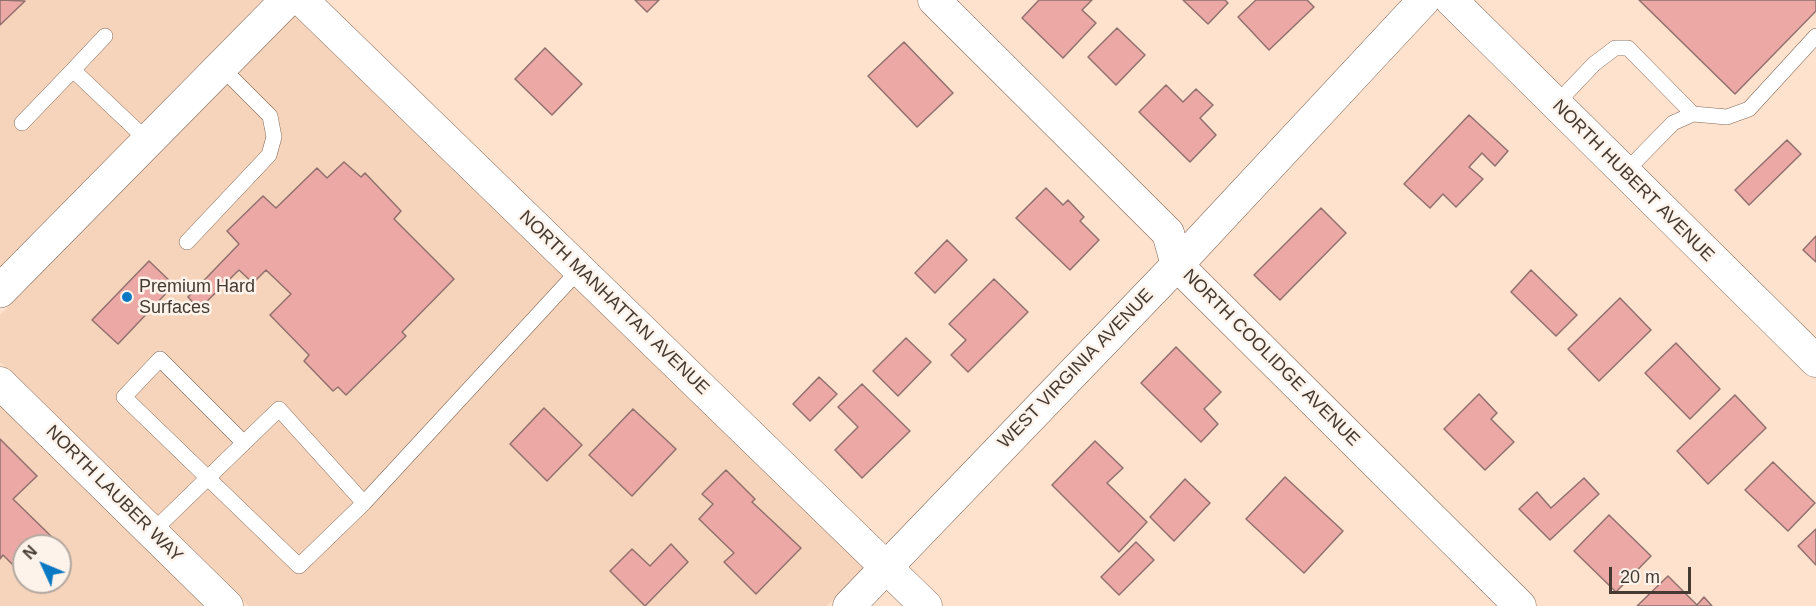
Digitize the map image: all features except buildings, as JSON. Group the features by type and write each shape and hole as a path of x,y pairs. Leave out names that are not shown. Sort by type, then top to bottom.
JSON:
{"street":[{"path":"0,290 287,0"},
{"name":"NORTH MANHATTAN AVENUE","path":"303,0 926,606"},
{"name":"NORTH COOLIDGE AVENUE","path":"934,0 1168,233 1177,265 1520,606"},
{"name":"WEST VIRGINIA AVENUE","path":"849,606 1177,265 1424,0"},
{"name":"NORTH HUBERT AVENUE","path":"1451,0 1816,361"},
{"name":"NORTH LAUBER WAY","path":"0,383 227,606"}],"lane":[{"path":"22,123 105,36"},
{"path":"1625,172 1673,123 1693,114 1727,117 1749,109 1816,36"},
{"path":"1556,104 1594,64 1615,48 1628,48 1693,114"},
{"path":"187,242 269,155 274,137 270,116 221,67"},
{"path":"73,70 148,141"},
{"path":"244,443 160,358 124,397 298,566 364,503 580,269"},
{"path":"153,532 279,409 364,503"}],"shaded area":[{"path":"0,0 264,0 0,268"},
{"path":"296,14 865,566 827,606 248,606 0,362 0,315"},
{"path":"0,402 207,606 0,606"}],"place":[{"name":"Premium Hard Surfaces","path":"127,297"}]}
